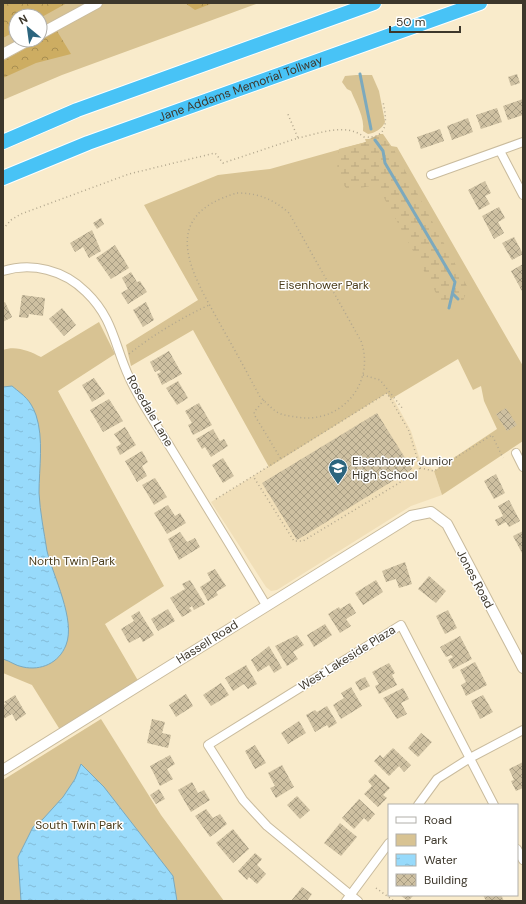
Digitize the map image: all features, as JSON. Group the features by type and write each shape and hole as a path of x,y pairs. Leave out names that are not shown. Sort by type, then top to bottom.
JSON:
{"highway":[{"path":"3,142 77,110 374,3"},
{"name":"Jane Addams Memorial Tollway","path":"3,178 88,143 480,3"}],"street":[{"path":"48,30 97,3"},
{"path":"3,54 14,48"},
{"path":"431,175 523,142"},
{"path":"500,150 523,195"},
{"name":"Rosedale Lane","path":"3,271 19,266 37,267 52,271 71,280 86,292 102,312 112,328 129,378 266,605"},
{"path":"516,453 523,466"},
{"name":"Jones Road","path":"411,516 431,512 447,524 523,668"},
{"name":"Hassell Road","path":"3,770 411,516"},
{"name":"West Lakeside Plaza","path":"348,898 339,884 277,836 261,820 239,794 208,745 401,625 470,758"},
{"path":"419,804 437,779 470,758 523,730"},
{"path":"470,758 493,804"},
{"path":"358,901 348,898 388,844"},
{"path":"518,851 523,860"}],"path":[{"path":"3,229 11,220 21,214 129,174 215,153 223,163 298,138 347,129 358,131 364,137 378,135 386,127 388,120 383,102"},
{"path":"287,112 298,138"},
{"path":"236,193 252,193 266,198 278,204 289,213 354,328 365,352 363,375 360,384 346,403 324,416 306,419 282,415 271,408 264,400 195,278 187,253 190,226 196,217 209,206 236,193"},
{"path":"123,359 141,344 195,311 209,305"},
{"path":"363,375 380,380 388,392 409,431 420,468"},
{"path":"388,392 403,409"},
{"path":"216,499 388,392"},
{"path":"264,400 254,412 255,416 281,459"},
{"path":"420,468 434,471 492,435 503,458"},
{"path":"253,476 294,541 304,541 414,474 420,468"},
{"path":"376,888 394,901"}],"shaded area":[{"name":"Eisenhower Junior High School","path":"387,393 391,399 393,398 411,431 422,466 430,467 434,471 442,495 411,506 277,590 271,591 266,587 211,502"}],"green space":[{"path":"3,3 259,3 62,75 3,100"},
{"path":"3,3 67,3 48,14 48,8 8,8 8,35 3,38"},
{"path":"185,3 213,3 195,10"},
{"path":"57,31 71,54 36,63 3,78 3,61 26,48 48,48 48,36"},
{"path":"372,75 379,91 385,122 376,132 368,134 363,131 363,121 358,106 351,91 347,89 342,82 345,76"},
{"path":"383,134 394,150 468,288 463,301 442,304 377,185 348,190 340,180 337,166 339,149 366,142 365,139 369,139"},
{"name":"Eisenhower Park","path":"366,142 397,147 523,366 523,441 442,495 434,471 497,429 484,401 481,386 473,390 458,359 391,399 387,393 269,467 193,330 131,366 126,345 198,300 144,205 218,175 270,169"},
{"name":"North Twin Park","path":"99,322 115,354 58,391 164,586 105,624 140,684 62,733 32,685 3,673 3,350 17,348 41,357"},
{"name":"South Twin Park","path":"101,719 161,815 224,901 3,901 3,780"}],"water":[{"path":"12,386 29,401 36,415 40,434 39,493 42,522 47,551 66,611 68,623 66,645 59,657 43,667 36,668 20,666 3,659 3,387"},
{"path":"81,764 104,787 173,876 177,901 21,901 18,857 33,827 43,819 63,797 75,779"}],"building":[{"path":"517,74 520,83 511,86 508,77"},
{"path":"523,99 523,115 508,120 503,106"},
{"path":"497,108 502,122 481,129 476,115"},
{"path":"468,118 473,132 452,140 447,126"},
{"path":"440,129 444,141 421,149 417,137"},
{"path":"485,181 491,193 485,196 490,204 479,210 468,190"},
{"path":"499,207 505,218 498,222 504,233 494,239 482,216"},
{"path":"101,218 104,224 97,229 93,223"},
{"path":"92,230 101,251 89,258 83,247 75,252 70,243"},
{"path":"514,237 523,254 512,260 502,243"},
{"path":"115,245 129,268 111,279 96,258"},
{"path":"523,264 523,293 511,271"},
{"path":"131,272 137,282 140,281 147,292 128,304 121,293 128,289 122,278"},
{"path":"22,295 45,298 43,316 29,314 28,318 19,317"},
{"path":"5,302 12,317 3,322 3,303"},
{"path":"146,302 154,320 143,327 133,310"},
{"path":"62,308 76,325 64,336 49,319"},
{"path":"169,351 182,374 162,385 157,374 161,372 159,370 155,372 150,362"},
{"path":"94,378 105,394 92,402 82,385"},
{"path":"178,381 188,398 177,405 166,388"},
{"path":"109,399 123,421 103,432 90,410"},
{"path":"199,403 212,425 193,435 188,425 192,423 185,411"},
{"path":"506,408 517,425 507,431 496,414"},
{"path":"377,413 412,469 297,540 262,483"},
{"path":"125,427 136,445 120,455 116,447 121,444 114,434"},
{"path":"213,429 220,441 224,439 228,446 211,457 205,447 202,449 196,439"},
{"path":"142,451 148,462 142,466 147,476 137,482 125,461"},
{"path":"223,458 234,476 223,483 212,465"},
{"path":"496,474 505,493 494,499 484,481"},
{"path":"155,478 167,497 154,505 142,485"},
{"path":"509,500 520,521 509,527 506,522 498,526 495,520 503,516 498,506"},
{"path":"168,505 175,516 180,513 186,523 167,534 154,513"},
{"path":"523,531 523,555 513,536"},
{"path":"180,532 187,542 195,538 200,547 179,560 168,539"},
{"path":"405,562 412,584 399,588 396,579 386,582 382,571"},
{"path":"215,569 226,586 216,592 218,595 208,601 200,587 211,580 207,573"},
{"path":"429,576 446,591 436,603 418,589"},
{"path":"190,580 205,604 194,610 192,606 189,608 192,611 182,617 170,598 185,589 182,584"},
{"path":"376,580 383,592 363,605 355,593"},
{"path":"350,603 356,613 346,619 351,626 340,633 328,614 339,607 340,609"},
{"path":"168,609 175,621 158,631 151,619"},
{"path":"448,610 457,628 445,634 436,616"},
{"path":"139,611 154,635 143,642 140,637 129,643 121,629 134,621 131,616"},
{"path":"325,624 332,635 314,647 307,635"},
{"path":"297,635 304,645 293,652 298,659 287,666 275,646"},
{"path":"460,636 472,659 453,669 448,660 453,657 451,655 446,657 440,647"},
{"path":"269,646 282,668 274,673 269,665 258,672 251,660"},
{"path":"475,662 487,685 466,696 461,685 466,682 460,670"},
{"path":"389,663 395,673 392,675 397,685 379,694 375,686 379,684 372,672"},
{"path":"246,665 257,684 248,689 244,684 233,691 225,678"},
{"path":"365,677 370,686 360,691 355,682"},
{"path":"221,683 229,695 211,706 203,695"},
{"path":"351,687 362,706 341,719 333,705 344,698 341,693"},
{"path":"403,688 409,699 401,703 407,714 397,719 383,698"},
{"path":"186,694 193,706 176,717 169,705"},
{"path":"15,695 26,714 16,721 12,714 3,719 3,705 6,704 4,702"},
{"path":"483,695 493,712 480,719 471,701"},
{"path":"327,706 337,723 329,728 327,725 315,732 306,715 315,710 317,712"},
{"path":"152,719 165,722 162,733 171,735 168,748 147,743"},
{"path":"299,721 306,733 288,744 281,733"},
{"path":"421,733 432,742 418,757 408,748"},
{"path":"255,745 266,763 255,769 245,751"},
{"path":"393,748 411,765 404,772 399,766 389,776 374,761 380,755 383,758"},
{"path":"170,755 175,764 167,769 173,779 160,786 150,766"},
{"path":"523,762 523,788 516,791 511,781 514,780 509,769"},
{"path":"282,765 294,787 276,798 270,788 275,786 268,773"},
{"path":"375,774 390,788 383,795 387,798 378,807 364,794 372,786 368,781"},
{"path":"192,782 198,793 204,790 210,800 191,812 178,790"},
{"path":"159,789 165,799 156,804 150,795"},
{"path":"297,796 310,810 300,819 287,805"},
{"path":"359,799 375,814 368,822 364,818 354,829 342,818"},
{"path":"206,809 213,818 220,814 227,824 210,837 195,816"},
{"path":"340,823 357,837 341,856 324,843"},
{"path":"233,829 249,849 233,863 216,843"},
{"path":"255,853 262,859 257,865 266,874 257,884 249,877 247,880 238,871"},
{"path":"302,887 312,894 307,901 291,901"},
{"path":"401,896 413,896 408,901"},
{"path":"484,896 502,896 504,901 486,901"}],"waterway":[{"path":"360,74 371,129"},
{"path":"375,140 383,151 385,163 455,282 449,308"},
{"path":"453,294 458,299"}],"place":[{"name":"Eisenhower Junior High School","path":"338,485"}]}
